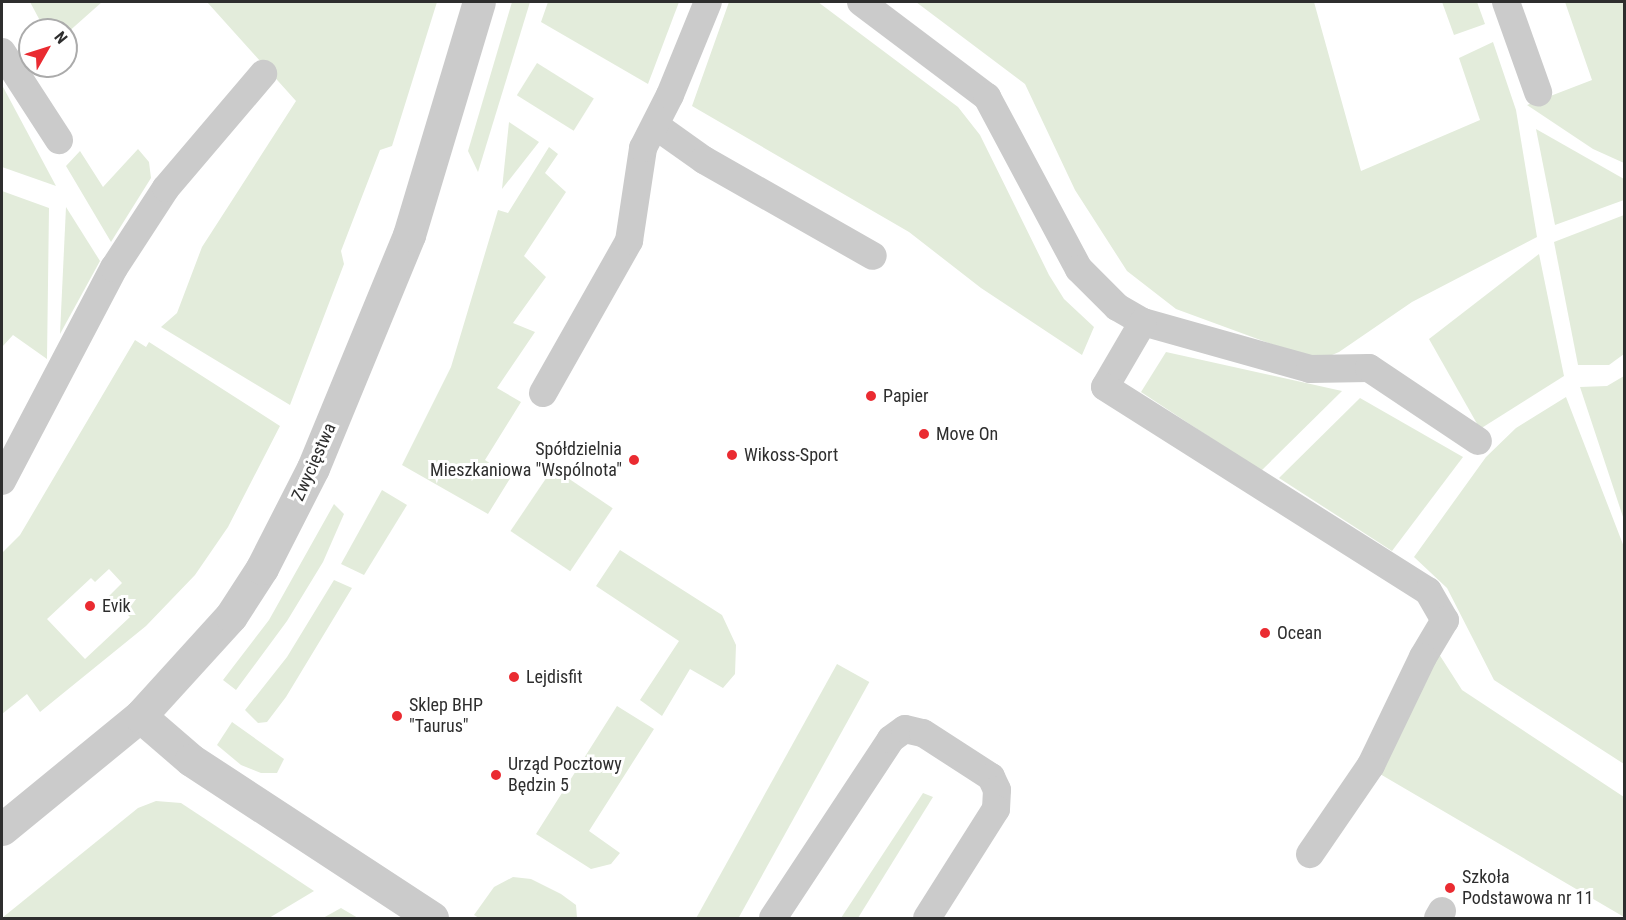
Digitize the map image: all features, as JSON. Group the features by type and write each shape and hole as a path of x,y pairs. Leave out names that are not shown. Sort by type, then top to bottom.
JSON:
{"street":[{"name":"Zwycięstwa","path":"2,829 140,716 231,616 262,568 313,468 409,235 478,2"},
{"path":"140,716 191,760 432,918"}],"lane":[{"path":"543,393 630,241 643,148 656,126 708,2"},
{"path":"861,2 987,97 1079,269 1117,307 1143,322 1310,369 1369,368 1478,441"},
{"path":"1506,2 1538,92"},
{"path":"2,52 59,140"},
{"path":"2,481 114,268 166,188 262,74"},
{"path":"656,126 704,160 873,256"},
{"path":"1143,322 1105,387 1428,591 1445,620 1423,657 1371,765 1310,854"},
{"path":"773,918 891,739 905,729 923,732 991,777 997,790 996,809 927,918"}],"green space":[{"path":"30,2 102,2 78,23 78,18 39,18"},
{"path":"207,2 437,2 392,146 380,150 341,251 344,264 290,405 161,327 177,313 202,247 296,101"},
{"path":"512,2 530,2 478,172 468,151"},
{"path":"548,2 679,2 648,84 541,22"},
{"path":"729,2 818,2 958,107 980,135 1049,275 1064,299 1094,327 1082,355 981,288 909,232 692,106"},
{"path":"916,2 1314,2 1361,171 1480,120 1459,58 1493,42 1516,110 1537,237 1412,302 1339,352 1318,361 1176,309 1127,271 1075,190 1025,84"},
{"path":"1442,2 1477,2 1485,24 1454,35"},
{"path":"1565,2 1624,2 1624,163 1593,149 1527,105 1592,80"},
{"path":"537,63 594,99 574,131 517,95"},
{"path":"2,85 56,186 2,167"},
{"path":"509,122 539,142 502,189"},
{"path":"1536,129 1624,179 1624,200 1555,225"},
{"path":"549,147 558,154 545,173 566,192 524,256 546,277 513,323 535,332 497,388 521,402 485,460 511,477 488,514 402,465 451,367 498,210 508,213"},
{"path":"138,149 149,162 151,178 111,242 66,166 80,151 103,187"},
{"path":"2,191 49,208 47,359 13,335 2,347"},
{"path":"66,207 100,261 60,334"},
{"path":"1624,215 1624,354 1609,365 1578,365 1554,242"},
{"path":"1539,254 1564,376 1480,429 1429,339"},
{"path":"135,340 146,347 149,342 280,426 228,527 195,575 146,626 40,712 27,694 2,714 2,553 20,535","holes":["109,569 122,583 109,596 130,617 85,659 47,619 91,578 95,582"]},
{"path":"1166,352 1342,391 1261,471 1141,392"},
{"path":"1624,376 1624,520 1580,387 1607,386"},
{"path":"1566,397 1624,547 1624,764 1494,680 1447,588 1414,557 1486,457 1516,428"},
{"path":"1360,398 1463,457 1392,551 1279,478"},
{"path":"553,468 613,508 570,571 511,531"},
{"path":"382,490 407,505 364,575 341,564"},
{"path":"334,504 344,514 323,562 287,621 236,690 223,680 269,620"},
{"path":"620,550 722,615 736,645 735,674 723,688 690,669 662,716 640,700 679,641 596,586"},
{"path":"334,580 352,588 286,697 267,722 258,723 245,710 287,657"},
{"path":"1437,651 1462,690 1624,797 1624,917 1380,774"},
{"path":"837,664 869,682 739,918 696,918"},
{"path":"617,706 654,729 589,831 620,853 611,864 591,869 536,834"},
{"path":"232,722 284,759 277,773 261,773 241,765 217,745"},
{"path":"923,793 933,797 858,918 841,918"},
{"path":"156,801 181,803 314,891 269,918 2,918 138,808"},
{"path":"513,877 531,879 561,894 576,905 577,918 479,918 474,915 494,887"},
{"path":"341,908 358,918 323,918"}],"place":[{"name":"Papier","path":"871,396"},
{"name":"Move On","path":"924,434"},
{"name":"Wikoss-Sport","path":"732,455"},
{"name":"Spółdzielnia Mieszkaniowa \"Wspólnota\"","path":"634,460"},
{"name":"Evik","path":"90,606"},
{"name":"Ocean","path":"1265,633"},
{"name":"Lejdisfit","path":"514,677"},
{"name":"Sklep BHP \"Taurus\"","path":"397,716"},
{"name":"Urząd Pocztowy Będzin 5","path":"496,775"},
{"name":"Szkoła Podstawowa nr 11","path":"1450,888"}]}
